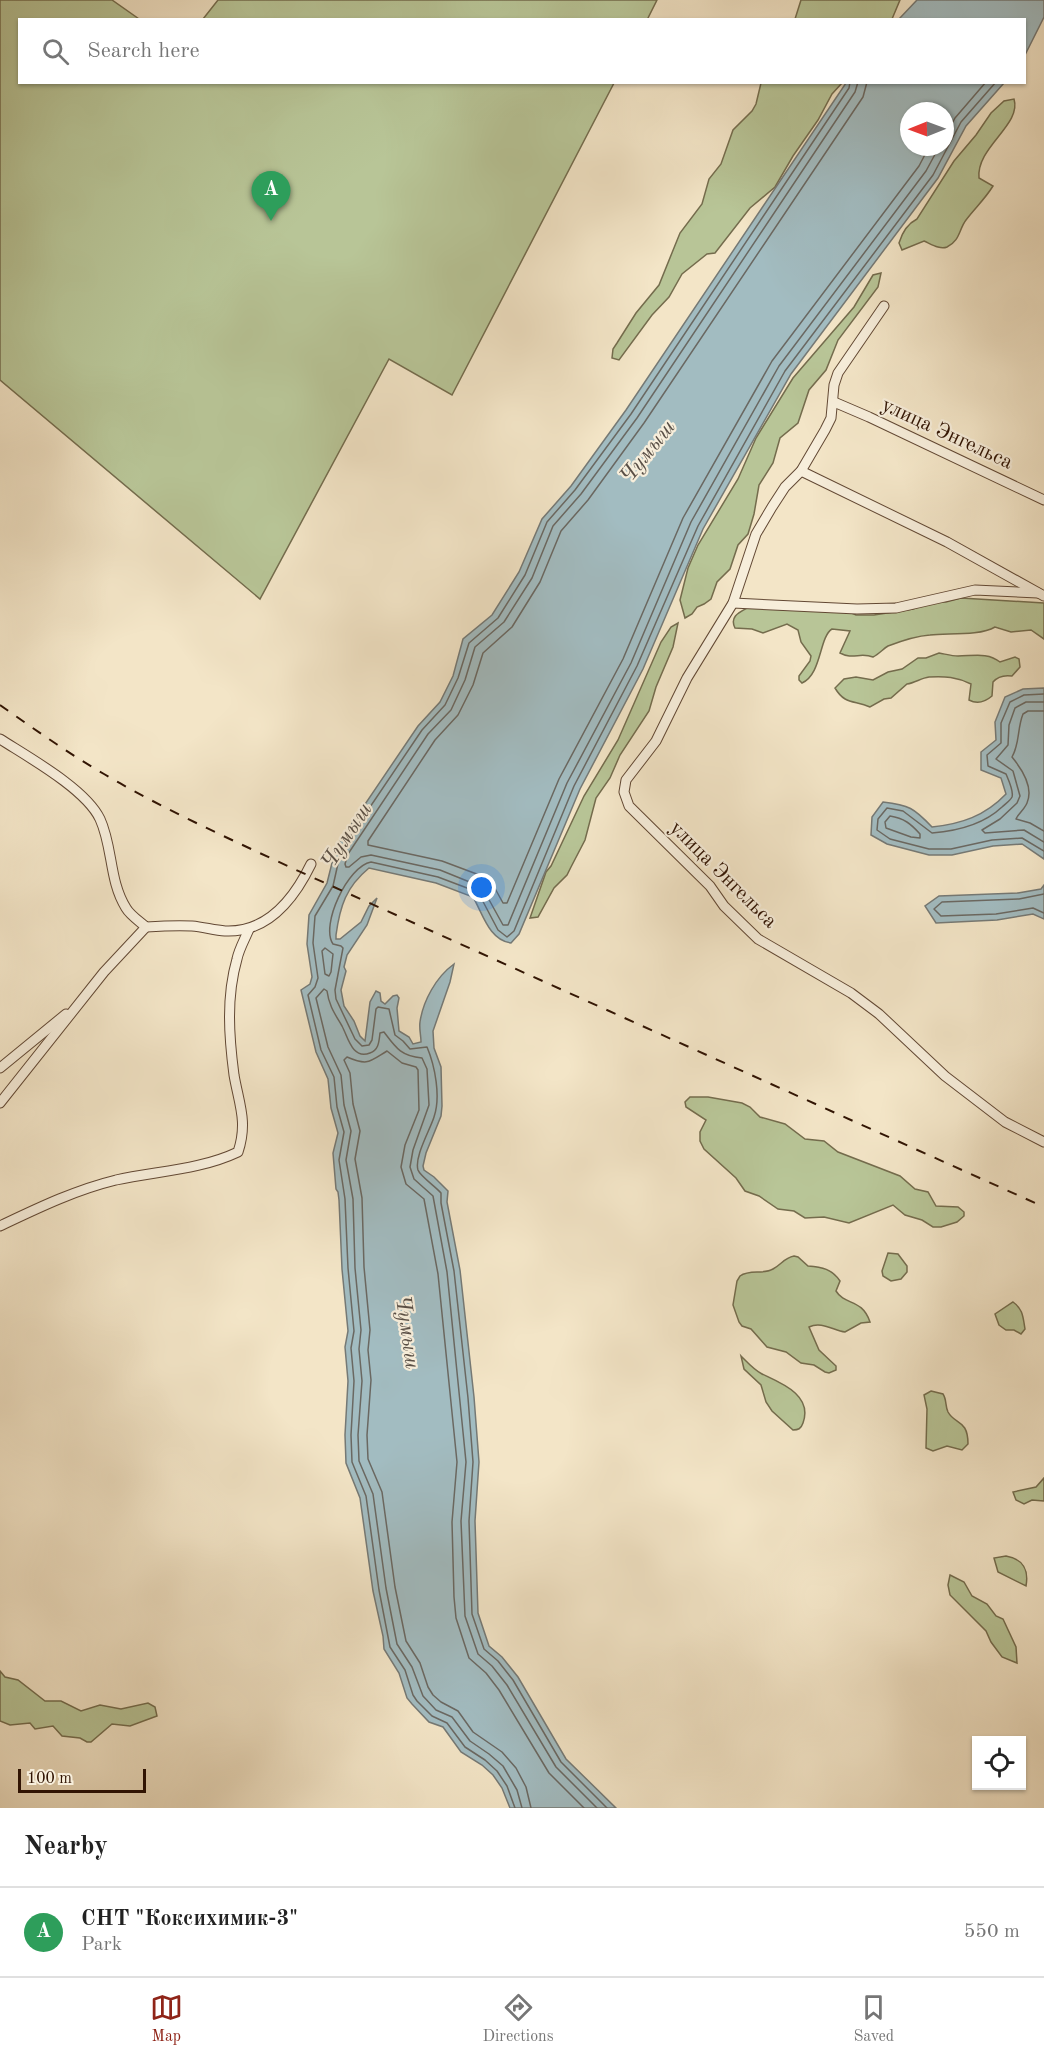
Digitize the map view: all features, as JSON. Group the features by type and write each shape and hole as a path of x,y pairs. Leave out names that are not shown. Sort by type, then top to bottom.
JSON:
{"street":[{"name":"улица Энгельса","path":"884,306 838,373 832,393 834,402 831,418 801,471 785,487 756,534 733,603 687,678 656,741 626,780 625,801 710,886 724,906 758,939 851,993 879,1014 945,1076 1005,1122 1044,1143"},
{"name":"улица Энгельса","path":"834,402 879,421 1044,500"},
{"path":"801,471 947,542 1041,595"},
{"path":"733,603 857,609 896,608 975,590 1041,595"},
{"path":"0,739 84,797 100,818 107,840 116,887 126,909 146,927 191,926 225,931 249,929 265,922 288,903 299,889 311,864"},
{"path":"0,1103 104,972 146,927"},
{"path":"0,1226 69,1193 116,1180 219,1161 238,1152 244,1127 242,1106 235,1078 229,1012 237,959 249,929"},
{"path":"0,1068 78,1004"}],"green space":[{"path":"0,0 112,0 138,18 18,18 18,84 613,84 452,395 389,359 260,599 0,380"},
{"path":"218,0 657,0 648,18 204,18"},
{"path":"801,0 900,0 892,18 795,18"},
{"path":"761,84 841,84 832,94 775,187 750,208 715,253 707,254 682,274 669,297 652,315 619,360 612,358 613,349 636,313 659,285 680,233 702,204 709,179 721,164 733,130 756,104"},
{"path":"1014,99 1015,109 1011,118 984,156 980,167 979,178 993,186 966,220 957,238 947,247 941,248 924,241 902,250 899,243 903,232 910,223 917,219 954,161 991,113 1004,101"},
{"path":"881,273 878,287 838,340 826,370 809,390 798,423 780,438 773,463 759,485 748,534 738,545 730,569 717,582 711,599 697,607 685,618 680,600 688,568 698,545 738,479 756,438 793,378 854,307 873,275"},
{"path":"961,598 1044,603 1044,639 1031,630 1011,632 995,627 973,633 914,638 888,646 873,657 849,656 840,653 850,631 832,629 828,633 813,672 802,683 799,676 811,656 801,642 798,630 787,624 763,633 752,629 735,628 733,620 736,615 749,607 845,610 856,615 874,615 913,609 933,601 946,602"},
{"path":"678,623 673,647 656,687 649,711 620,755 610,778 596,798 585,840 567,875 554,888 538,917 530,918 546,872 584,796 618,740 661,642 671,627"},
{"path":"939,653 956,656 985,656 1000,662 1015,657 1019,659 1020,667 1012,676 1002,676 995,680 992,696 978,703 969,700 971,684 946,677 929,677 907,684 891,698 884,699 870,707 846,700 835,688 844,679 856,677 873,680 888,672 902,669 918,658 926,658"},
{"path":"690,1097 708,1097 742,1103 760,1117 785,1124 805,1139 824,1141 838,1152 900,1176 915,1189 928,1192 936,1206 958,1207 964,1212 964,1216 957,1222 933,1227 922,1220 905,1215 893,1205 849,1223 824,1217 805,1218 794,1211 778,1209 759,1196 745,1191 736,1178 704,1149 700,1141 700,1132 706,1120 686,1107 685,1102"},
{"path":"888,1253 898,1254 907,1266 907,1272 901,1279 891,1281 883,1276 882,1271"},
{"path":"794,1256 808,1266 822,1268 834,1274 840,1281 836,1291 844,1299 863,1309 870,1322 861,1323 845,1332 822,1325 809,1327 819,1350 836,1366 836,1370 829,1373 814,1365 801,1363 786,1352 767,1347 751,1329 742,1326 733,1305 740,1276 769,1271"},
{"path":"1013,1302 1021,1310 1023,1317 1025,1329 1021,1334 1014,1330 1006,1330 999,1325 995,1314"},
{"path":"741,1356 756,1370 786,1386 799,1398 805,1413 800,1428 793,1430 772,1411 766,1402 761,1385 744,1369"},
{"path":"931,1391 943,1394 948,1412 964,1426 968,1444 962,1450 947,1446 933,1451 926,1448 927,1409 924,1395"},
{"path":"1044,1478 1044,1501 1032,1500 1024,1504 1016,1500 1013,1492 1036,1487"},
{"path":"1006,1556 1021,1562 1027,1575 1026,1586 998,1572 994,1558"},
{"path":"950,1575 964,1582 972,1596 987,1604 996,1616 1003,1619 1016,1647 1017,1663 1002,1657 986,1631 950,1595 948,1585"},
{"path":"0,1671 5,1677 18,1680 45,1701 61,1701 81,1711 100,1705 121,1709 148,1703 155,1707 157,1716 130,1726 112,1724 91,1742 62,1736 53,1726 35,1729 30,1723 10,1725 0,1721"}],"water":[{"path":"917,0 1044,0 1044,17 1026,53 1026,18 900,18"},
{"name":"Чумыш","path":"845,84 1003,84 966,126 954,148 954,102 900,102 900,156 950,156 938,178 791,374 703,529 643,669 580,789 519,934 511,943 497,937 473,897 436,883 369,868 355,882 342,906 336,939 340,939 361,922 369,906 377,898 367,925 347,955 341,990 344,1006 365,1041 370,1002 376,991 380,993 381,1001 385,1004 397,995 399,998 397,1008 399,1031 409,1037 413,1044 421,1042 420,1022 427,998 447,969 454,964 433,1031 434,1048 441,1067 442,1106 441,1116 423,1166 424,1170 448,1191 447,1202 460,1270 479,1462 475,1521 478,1613 489,1646 502,1657 518,1677 566,1759 616,1808 510,1808 502,1788 493,1775 461,1752 443,1727 429,1722 407,1698 399,1673 384,1649 360,1498 346,1463 348,1381 345,1347 348,1331 339,1200 333,1153 338,1133 331,1108 328,1079 316,1052 301,990 310,984 312,977 307,944 309,915 327,883 336,847 418,726 440,702 453,676 463,639 492,615 519,572 542,519 571,486 626,410"},
{"path":"1044,688 1044,859 1022,844 993,846 952,855 929,855 887,844 871,835 872,817 883,802 910,808 932,827 972,818 998,802 1006,794 1001,778 981,770 981,752 996,740 995,722 1005,697 1023,689"},
{"path":"1044,885 1044,919 1033,914 997,920 936,923 925,906 939,896 1018,893 1041,889"}],"railway":[{"path":"0,705 91,766 198,824 1044,1207"}],"place":[{"name":"СНТ \"Коксихимик-3\"","path":"271,221"}]}
